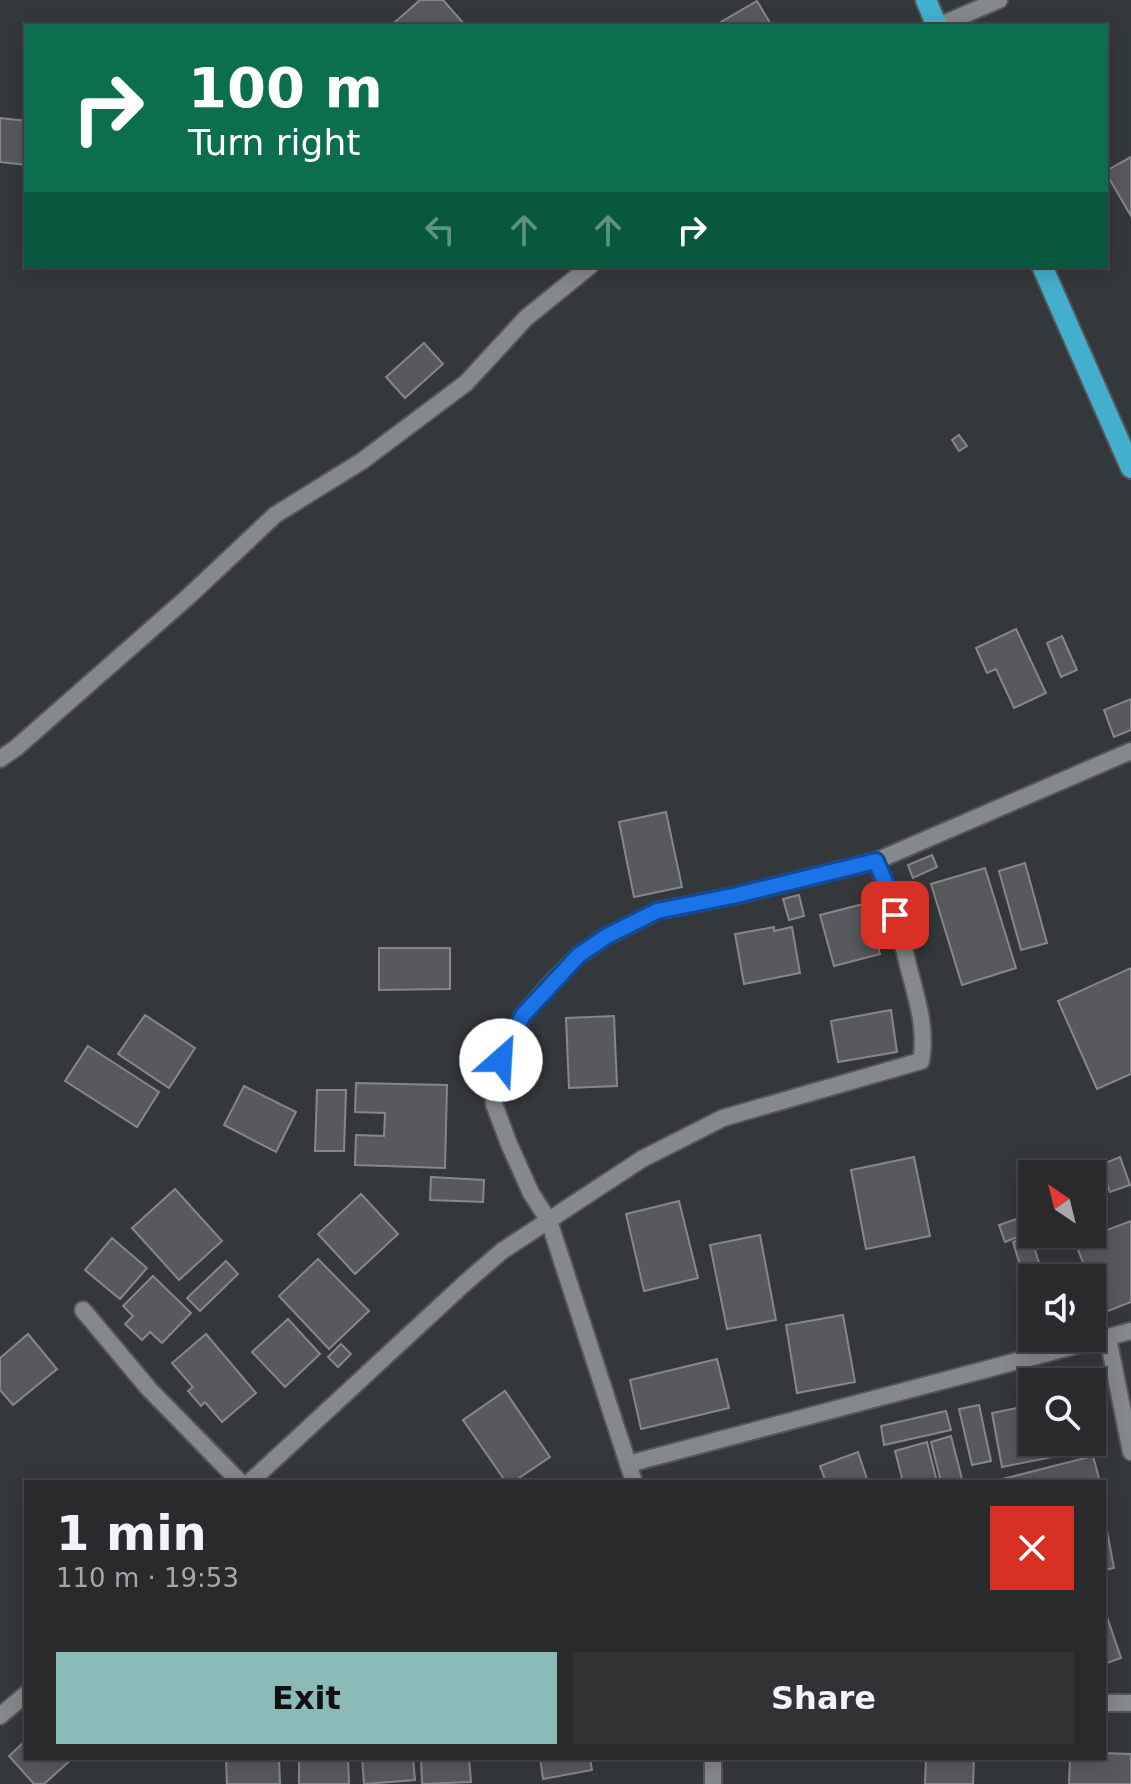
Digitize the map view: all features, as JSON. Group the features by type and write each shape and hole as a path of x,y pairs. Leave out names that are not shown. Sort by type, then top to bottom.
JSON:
{"main road":[{"path":"926,0 937,24"},
{"path":"1043,268 1131,468"}],"street":[{"path":"943,24 999,0"},
{"path":"0,759 189,596 275,515 362,461 466,383 526,318 588,268"},
{"path":"633,1480 549,1221 531,1193 494,1104 501,1060 523,1015 579,955 607,936 657,911 876,861 1131,751"},
{"path":"252,1480 502,1251 642,1159 723,1118 921,1061 924,1045 921,1016 889,892 876,861"},
{"path":"83,1310 149,1389 238,1480"},
{"path":"628,1464 1131,1331"},
{"path":"1108,1338 1131,1452"},
{"path":"0,1716 24,1696"},
{"path":"1106,1703 1131,1703"},
{"path":"713,1760 713,1784"}],"building":[{"path":"420,0 443,0 464,24 397,24 395,22"},
{"path":"757,1 771,24 717,24"},
{"path":"0,118 24,121 24,165 0,162"},
{"path":"1131,157 1131,216 1108,176 1108,170"},
{"path":"424,343 443,364 405,398 386,377"},
{"path":"959,435 967,446 959,451 952,440"},
{"path":"1016,629 1046,693 1014,708 996,669 987,673 976,648"},
{"path":"1062,636 1077,670 1061,677 1047,643"},
{"path":"1131,699 1131,730 1114,737 1104,710"},
{"path":"666,812 682,887 634,897 619,822"},
{"path":"932,855 937,867 913,878 908,865"},
{"path":"1025,863 1047,943 1021,950 999,871"},
{"path":"985,868 1016,968 962,985 931,884"},
{"path":"799,895 804,916 789,920 783,899"},
{"path":"867,903 880,954 834,966 820,915"},
{"path":"774,927 774,931 792,927 800,973 744,984 735,934"},
{"path":"379,948 450,948 450,989 379,990"},
{"path":"1131,968 1131,1074 1097,1089 1058,1001"},
{"path":"891,1010 897,1052 838,1062 831,1021"},
{"path":"145,1015 195,1048 169,1088 118,1054"},
{"path":"614,1016 617,1086 569,1088 566,1018"},
{"path":"88,1046 159,1092 137,1127 65,1081"},
{"path":"356,1083 447,1085 445,1168 355,1165 356,1135 384,1136 385,1113 355,1112"},
{"path":"244,1086 296,1112 276,1152 224,1125"},
{"path":"317,1090 346,1090 344,1151 315,1151"},
{"path":"914,1157 930,1236 866,1249 851,1170"},
{"path":"1120,1157 1130,1185 1110,1192 1106,1181 1106,1163"},
{"path":"431,1177 484,1180 483,1202 430,1200"},
{"path":"175,1189 222,1241 179,1280 132,1228"},
{"path":"361,1194 398,1234 355,1274 318,1234"},
{"path":"679,1201 698,1278 644,1291 626,1214"},
{"path":"1018,1218 1018,1237 1005,1242 999,1225"},
{"path":"1131,1221 1131,1302 1106,1312 1106,1264 1084,1264 1077,1248 1106,1248 1106,1230"},
{"path":"760,1235 776,1320 727,1329 710,1245"},
{"path":"112,1238 147,1268 120,1299 85,1270"},
{"path":"1018,1241 1018,1248 1034,1248 1039,1264 1020,1264 1013,1242"},
{"path":"318,1259 369,1311 329,1349 279,1296"},
{"path":"226,1261 238,1274 200,1311 187,1298"},
{"path":"153,1276 191,1313 162,1343 150,1332 142,1340 125,1324 133,1316 123,1306"},
{"path":"843,1315 855,1382 797,1393 786,1325"},
{"path":"288,1319 320,1354 285,1387 252,1352"},
{"path":"28,1334 57,1369 13,1405 0,1390 0,1358"},
{"path":"206,1334 256,1393 222,1422 205,1402 201,1406 188,1391 193,1387 172,1363"},
{"path":"341,1344 351,1354 338,1367 328,1357"},
{"path":"717,1359 729,1408 641,1429 630,1380"},
{"path":"505,1391 550,1457 516,1480 505,1480 463,1420"},
{"path":"979,1405 991,1461 972,1465 959,1409"},
{"path":"1018,1408 1018,1456 1058,1456 1002,1467 992,1413"},
{"path":"946,1411 951,1430 884,1445 881,1426"},
{"path":"951,1436 962,1479 940,1480 931,1442"},
{"path":"927,1442 936,1480 902,1480 895,1451"},
{"path":"858,1452 867,1480 825,1480 820,1466"},
{"path":"1093,1456 1099,1480 999,1480"},
{"path":"1106,1531 1107,1531 1114,1568 1106,1570"},
{"path":"1106,1614 1121,1658 1106,1663"},
{"path":"24,1742 24,1760 71,1760 44,1784 34,1784 9,1756"},
{"path":"1106,1753 1131,1754 1131,1784 1069,1784 1070,1760 1106,1760"},
{"path":"226,1760 279,1760 280,1784 227,1784"},
{"path":"299,1760 348,1760 349,1784 299,1784"},
{"path":"362,1760 413,1760 415,1780 364,1784"},
{"path":"421,1760 469,1760 471,1782 422,1784"},
{"path":"540,1760 590,1760 592,1770 543,1779"},
{"path":"926,1760 974,1760 973,1784 925,1784"}],"route":[{"path":"501,1060 523,1015 579,955 607,936 657,911 876,861 895,915"}]}
